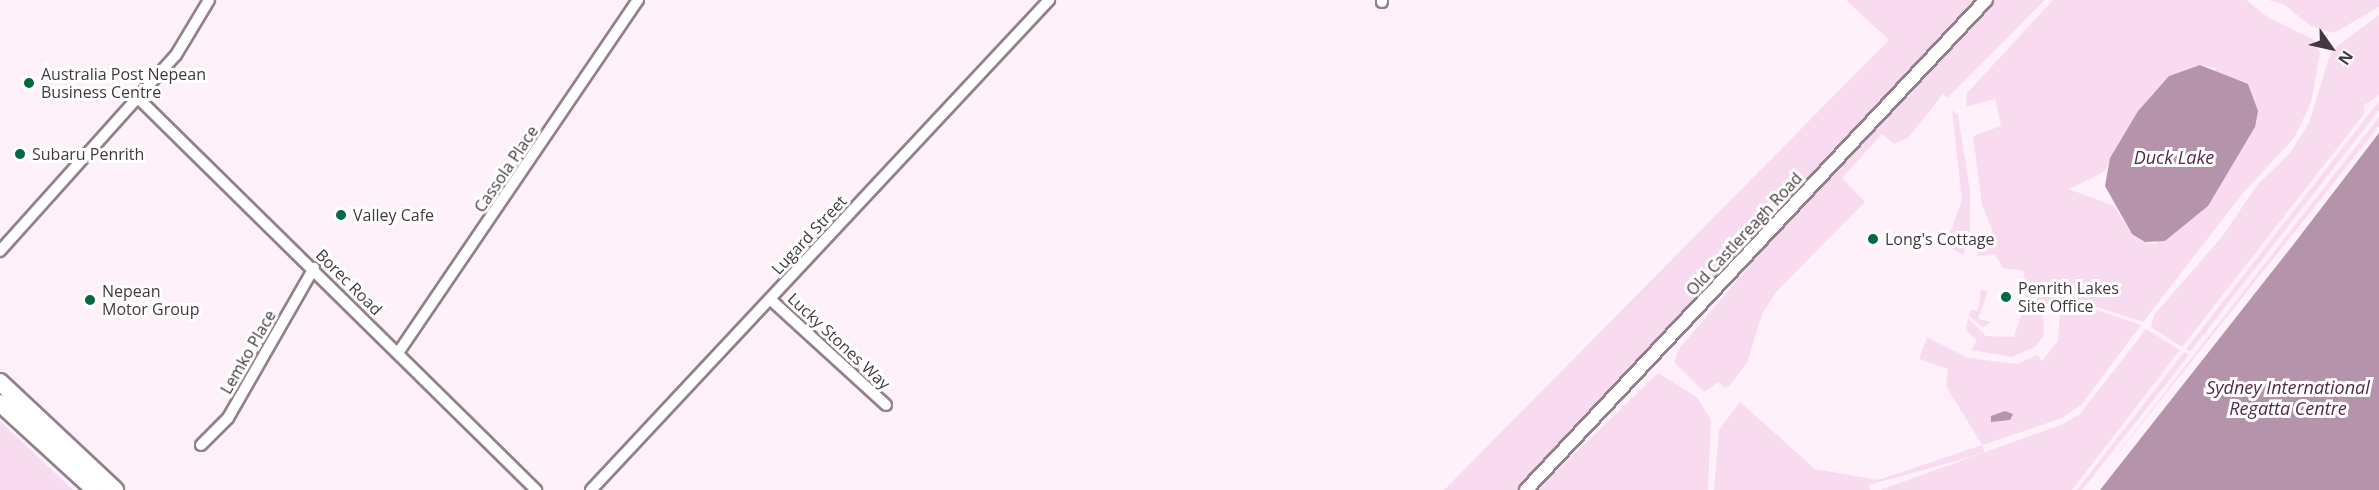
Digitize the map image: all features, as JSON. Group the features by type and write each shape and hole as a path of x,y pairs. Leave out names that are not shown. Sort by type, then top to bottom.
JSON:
{"main road":[{"path":"0,382 115,490"},
{"path":"0,403 95,490"}],"street":[{"path":"0,251 182,48 209,0"},
{"name":"Cassola Place","path":"398,353 638,0"},
{"name":"Lugard Street","path":"597,488 1049,0"},
{"name":"Old Castlereagh Road","path":"1526,490 1986,0"},
{"name":"Borec Road","path":"138,98 314,268 536,490"},
{"name":"Lemko Place","path":"201,445 228,418 314,268"},
{"name":"Lucky Stones Way","path":"770,299 886,405"}],"shaded area":[{"path":"1846,0 1976,0 1518,490 1444,490 1889,40"},
{"path":"1996,0 2045,0 1947,98 1943,94 1908,138 1894,144 1882,134 1842,178 1865,202 1776,292 1762,314 1747,363 1730,385 1725,388 1718,382 1704,392 1674,362 1679,349 1784,225"},
{"path":"2053,0 2246,0 2269,18 2313,39 2320,53 2311,103 2294,138 2243,193 2143,322 2097,307 2061,308 2054,299 2044,306 2025,303 2024,271 2003,268 1995,255 1977,256 1980,245 1989,246 1992,229 1982,205 1973,136 2001,126 1995,99 1966,107 1967,93","holes":["2200,65 2216,68 2156,244 2145,242 2132,234 2114,206 2069,189 2104,172 2138,111 2169,76"]},
{"path":"2268,0 2379,0 2379,7 2334,33 2311,26 2283,4"},
{"path":"2379,15 2379,95 2364,105 2364,114 2182,347 2151,327 2154,315 2221,238 2258,184 2290,153 2309,123 2331,51"},
{"path":"2379,101 2379,110 2190,352 2186,349"},
{"path":"1952,110 1958,115 1970,191 1970,231 1963,256 1946,244 1962,200"},
{"path":"2379,117 2379,126 2089,490"},
{"path":"1981,290 1988,291 1978,319 1992,322 1983,327 1969,316 1970,310 1978,311"},
{"path":"2024,306 2040,309 2043,318 2044,335 2035,347 2012,357 1971,350 1977,341 1966,330 1968,318 1986,336 2014,337"},
{"path":"2097,310 2141,325 2081,405 2062,418 1983,445 1984,452 1970,457 1869,485 1870,490 1714,490 1719,430 1740,402 1815,469 1878,480 1982,445 1946,386 1948,369 1919,359 1927,337 1968,358 2017,364 2037,355 2042,361 2058,341 2060,312"},
{"path":"2146,329 2180,350 2072,490 1880,490 2063,424 2080,414"},
{"path":"2184,352 2189,355 2082,490 2077,490"},
{"path":"1658,373 1698,398 1711,420 1708,490 1537,490"},
{"path":"0,421 73,490 0,490"}],"water":[{"name":"Duck Lake","path":"2200,65 2248,84 2258,111 2255,127 2208,206 2165,241 2145,242 2132,234 2105,186 2110,158 2138,111 2169,76"},
{"name":"Sydney International Regatta Centre","path":"2379,133 2379,490 2100,490 2293,245"},
{"path":"2005,411 2013,414 2010,420 1991,422 1991,416"}],"place":[{"name":"Australia Post Nepean Business Centre","path":"29,83"},
{"name":"Subaru Penrith","path":"20,154"},
{"name":"Valley Cafe","path":"341,215"},
{"name":"Long's Cottage","path":"1873,239"},
{"name":"Penrith Lakes Site Office","path":"2006,297"},
{"name":"Nepean Motor Group","path":"90,300"}]}
